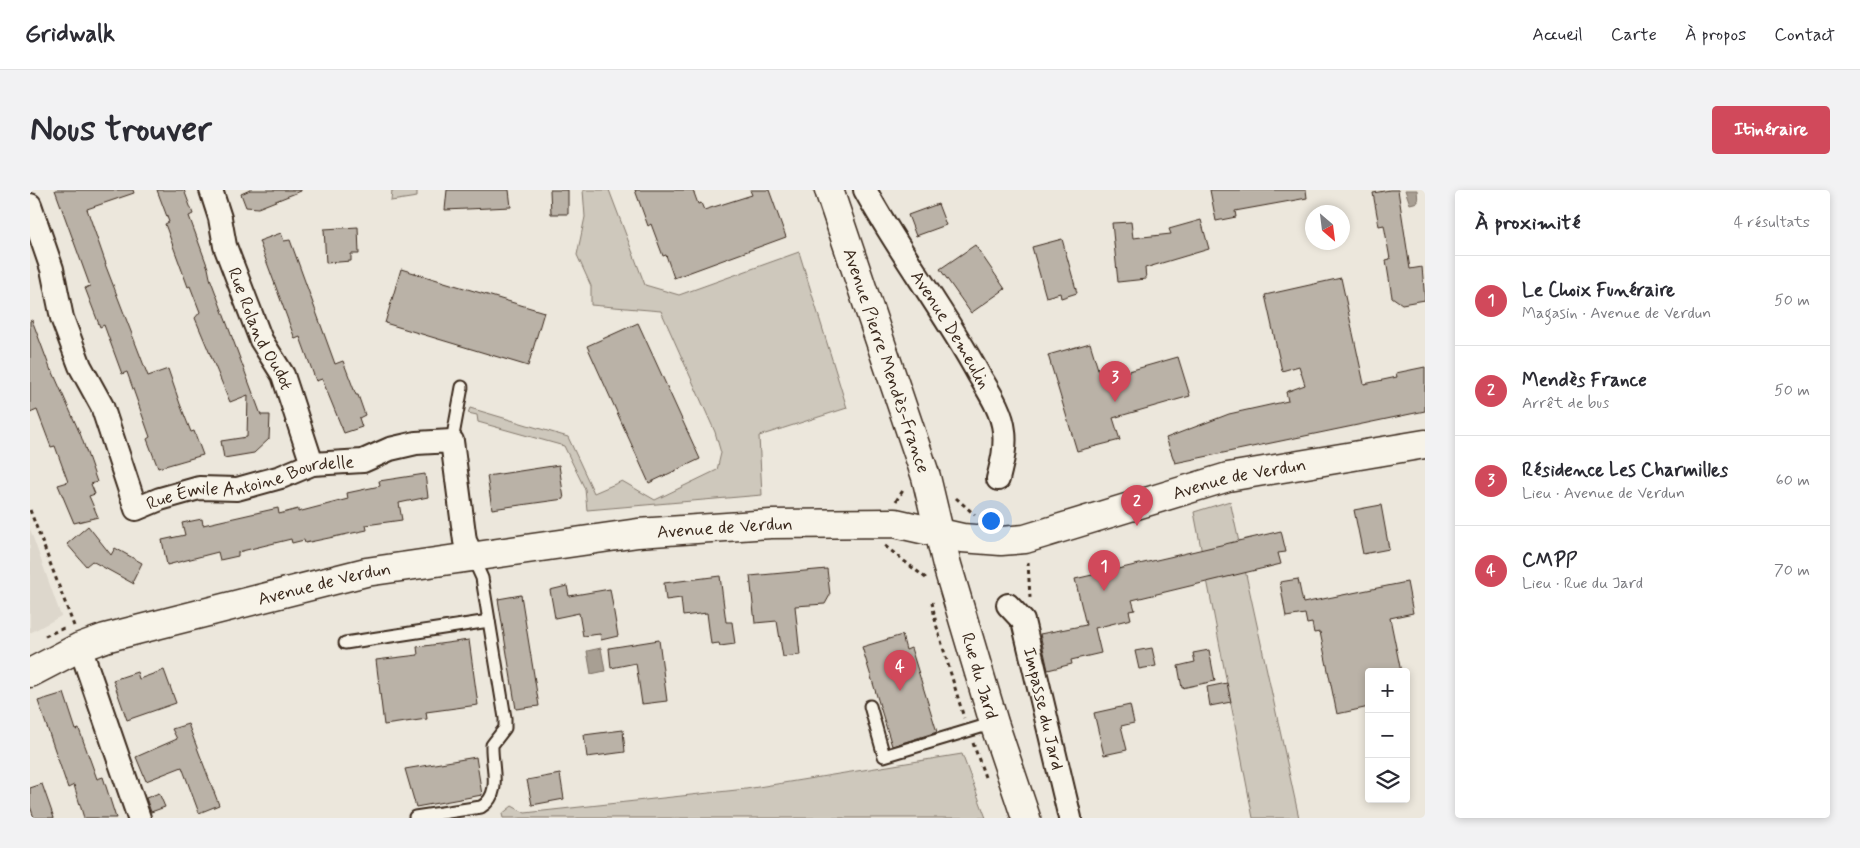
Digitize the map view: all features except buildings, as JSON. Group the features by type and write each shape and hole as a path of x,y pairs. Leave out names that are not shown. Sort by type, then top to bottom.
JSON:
{"main road":[{"name":"Avenue Pierre Mendès-France","path":"829,190 926,477 938,532"},
{"name":"Avenue de Verdun","path":"30,673 77,637 105,638 366,572 472,555 638,533 770,524 884,523 914,526 962,538 1000,541 1025,539 1228,477 1425,444"},
{"name":"Rue du Jard","path":"938,532 994,723 1026,818"}],"street":[{"name":"Rue Roland Oudot","path":"211,190 220,218 225,246 261,340 283,375 312,464"},
{"name":"Avenue Demeulin","path":"865,190 889,234 964,347 997,408 1004,429 1005,454 998,480"},
{"name":"Rue Émile Antoine Bourdelle","path":"30,205 52,269 62,318 80,366 102,406 136,509 160,499 199,488 237,489 282,477 312,464 363,461 390,449 416,443 452,441"},
{"path":"452,441 465,540 472,555"},
{"name":"Impasse du Jard","path":"1008,604 1023,622 1070,818"},
{"path":"77,637 139,818"}],"lane":[{"path":"452,441 462,387"},
{"path":"415,817 481,806 491,801 495,790 492,745 505,728 505,718 482,578 472,555"},
{"path":"345,643 489,621"},
{"path":"870,706 884,756 994,723"}],"path":[{"path":"30,510 77,637"},
{"path":"884,523 885,547 928,579"},
{"path":"1023,622 1030,608 1028,559 1025,539"}],"shaded area":[{"path":"392,190 417,190 417,197 391,201"},
{"path":"583,190 609,190 645,285 679,295 799,252 847,408 759,436 762,495 587,510 585,489 564,446 478,422 477,415 468,413 470,408 568,437 594,493 622,481 655,500 717,470 721,453 715,432 661,311 591,305 591,286 577,255 585,217"},
{"path":"1405,190 1417,190 1418,202 1410,204"},
{"path":"1230,501 1299,818 1253,818 1194,512"},
{"path":"30,529 61,616 30,633"},
{"path":"601,648 605,671 591,674 587,651"},
{"path":"962,754 986,818 503,818 502,814 512,806 525,813 746,789"}],"place":[{"name":"Résidence Les Charmilles","path":"1115,402"},
{"name":"Mendès France","path":"1137,526"},
{"name":"Le Choix Funéraire","path":"1104,591"},
{"name":"CMPP","path":"900,691"}]}
